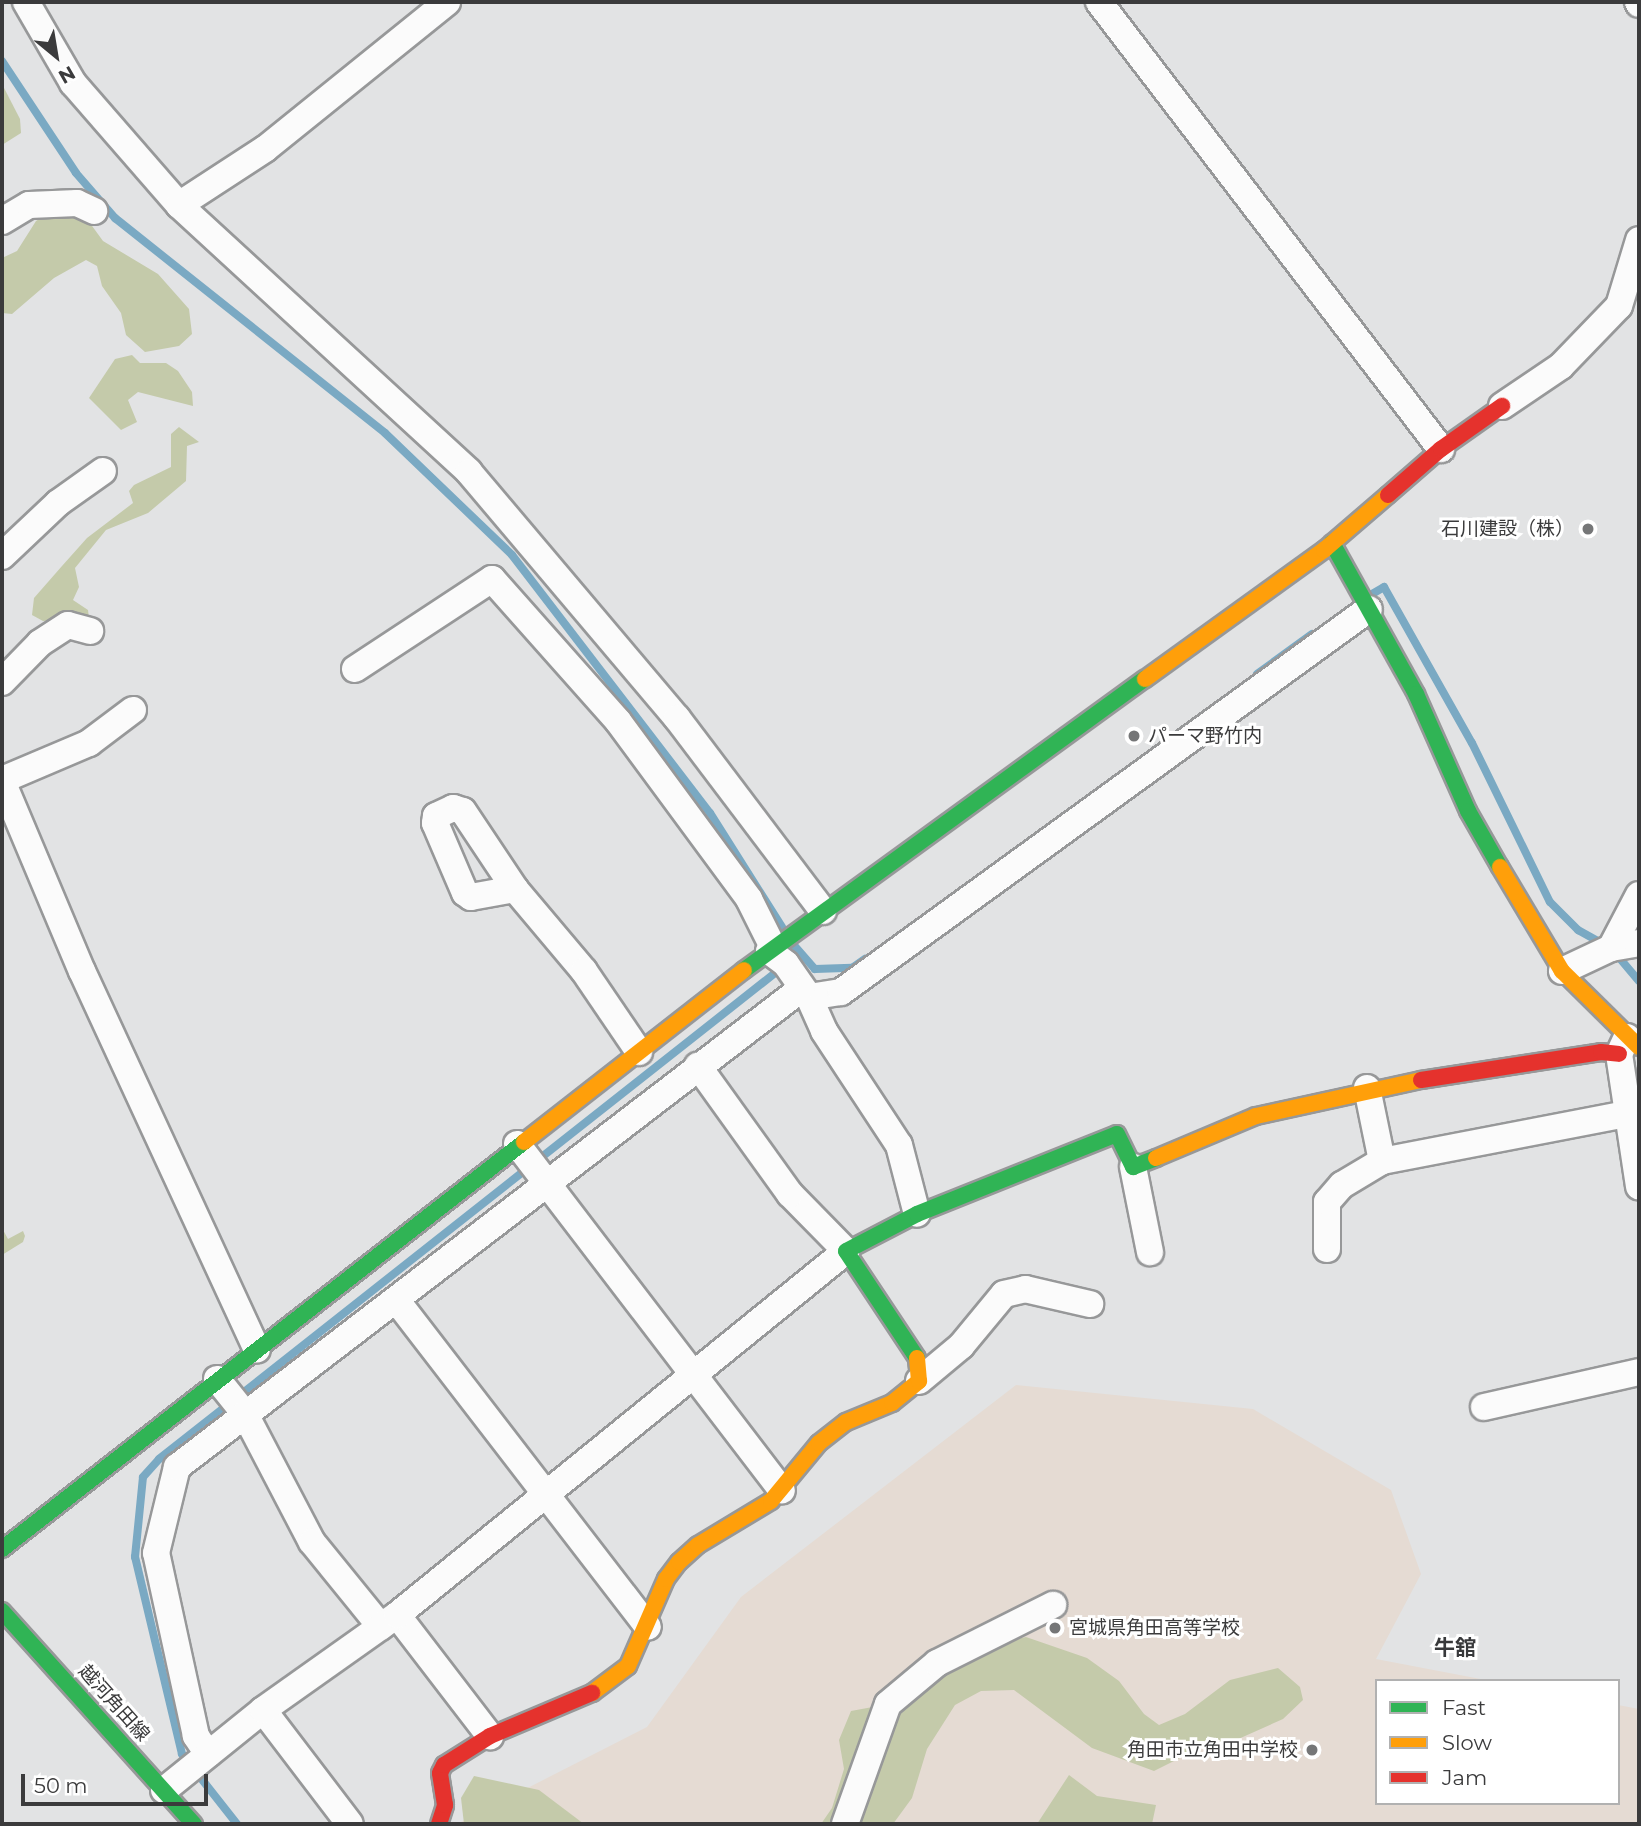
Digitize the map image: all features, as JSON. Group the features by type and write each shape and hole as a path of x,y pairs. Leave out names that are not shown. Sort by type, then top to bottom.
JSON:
{"street":[{"path":"26,2 73,83 179,205 469,472 677,718 823,911"},
{"path":"179,205 265,149 447,2"},
{"path":"1099,2 1441,450"},
{"path":"2,221 29,205 76,203 94,211"},
{"path":"2,1549 517,1144 771,950 1332,542 1441,450 1561,366 1619,306 1639,240"},
{"path":"2,556 58,503 103,471"},
{"path":"1332,542 1416,694 1468,811 1562,971 1629,1046 1631,1113 1639,1187"},
{"path":"355,669 492,579 618,721 749,899 771,950 786,964 805,993 824,1031 899,1145 917,1214"},
{"path":"208,1754 196,1736 156,1553 177,1466 397,1301 698,1066 805,993 841,992 1163,755 1369,610"},
{"path":"2,682 40,643 68,625 90,631"},
{"path":"133,710 89,743 2,781 82,971 257,1349"},
{"path":"515,889 584,971 639,1052"},
{"path":"1611,948 1639,895"},
{"path":"1562,971 1611,948 1639,943"},
{"path":"1133,1167 1256,1116 1367,1088 1629,1046"},
{"path":"698,1066 790,1194 846,1251 919,1360 919,1381"},
{"path":"1367,1088 1382,1161"},
{"path":"1328,1249 1327,1202 1342,1185 1382,1161 1631,1113"},
{"path":"164,1790 263,1710 389,1621 694,1378 846,1251 917,1214 1117,1134 1133,1167 1150,1252"},
{"path":"517,1144 546,1184 630,1286 694,1378 782,1490"},
{"path":"439,1824 445,1805 441,1769 490,1735 565,1708 610,1683 628,1666 648,1627 666,1579 679,1562 782,1490 819,1443 846,1422 892,1403 919,1381 961,1346 1004,1294 1025,1289 1090,1304"},
{"path":"397,1301 648,1627"},
{"path":"1484,1407 1639,1372"},
{"path":"217,1379 245,1414 312,1542 389,1621 490,1735"},
{"path":"845,1824 888,1704 937,1663 1053,1605"},
{"name":"越河角田線","path":"2,1611 194,1824"},
{"path":"263,1710 350,1824"}],"shaded area":[{"name":"宮城県角田高等学校","path":"1016,1385 1253,1409 1391,1490 1421,1574 1376,1659 1481,1679 1375,1679 1375,1805 1620,1805 1620,1705 1639,1709 1639,1824 457,1824 647,1727 741,1597"}],"green space":[{"path":"2,84 20,119 21,133 2,145"},
{"path":"51,212 87,219 103,241 158,274 189,309 192,334 179,346 145,352 126,335 121,313 102,286 97,266 86,260 54,278 12,314 2,313 2,258 17,251 36,221"},
{"path":"132,355 140,363 166,363 178,371 192,392 193,406 138,392 128,400 137,422 121,430 89,398 115,359"},
{"path":"179,427 199,442 187,446 186,481 148,513 106,530 75,568 79,587 73,600 88,610 89,618 43,621 32,615 34,598 87,538 133,503 129,491 134,485 171,467 171,434"},
{"path":"2,1228 8,1239 23,1231 25,1236 23,1242 2,1255"},
{"path":"1026,1637 1087,1658 1119,1681 1144,1714 1159,1725 1185,1714 1230,1680 1278,1668 1300,1687 1303,1700 1283,1719 1227,1744 1202,1747 1154,1771 1092,1748 1014,1690 981,1691 955,1705 927,1749 912,1798 893,1824 821,1824 832,1808 844,1769 839,1740 851,1711 878,1706 893,1715 905,1710 927,1683 999,1643"},
{"path":"1069,1775 1097,1796 1156,1805 1152,1824 1037,1824"},
{"path":"474,1776 539,1790 584,1824 464,1824 461,1798"}],"waterway":[{"path":"2,61 76,173 115,218 385,433 512,555 710,813 782,927"},
{"path":"1372,594 1384,587 1472,743 1550,902 1578,930 1611,948 1639,981"},
{"path":"1257,674 1312,634"},
{"path":"793,944 815,969 852,968 865,959"},
{"path":"237,1824 182,1754 135,1557 143,1477 159,1459 784,966"}],"traffic: fast":[{"path":"1332,543 1416,694 1468,811 1500,867"},
{"path":"744,970 1145,679"},
{"path":"917,1358 846,1251 917,1214 1117,1134 1133,1167 1156,1158"},
{"path":"2,1549 524,1142"},
{"path":"2,1611 194,1824"}],"traffic: slow":[{"path":"1145,679 1324,550 1388,495"},
{"path":"1500,867 1562,971 1639,1047"},
{"path":"524,1142 744,970"},
{"path":"1156,1158 1256,1116 1421,1080"},
{"path":"592,1693 628,1666 666,1579 679,1562 698,1545 771,1501 819,1443 846,1422 892,1403 919,1381 917,1358"}],"traffic: jam":[{"path":"1388,495 1441,449 1502,406"},
{"path":"1421,1080 1601,1052 1619,1054"},
{"path":"439,1824 445,1805 440,1773 444,1765 490,1736 592,1693"}],"place":[{"name":"石川建設（株）","path":"1588,529"},
{"name":"パーマ野竹内","path":"1134,736"},
{"name":"宮城県角田高等学校","path":"1055,1628"},
{"name":"角田市立角田中学校","path":"1312,1750"}],"district":[{"name":"牛舘","path":"1455,1648"}]}
